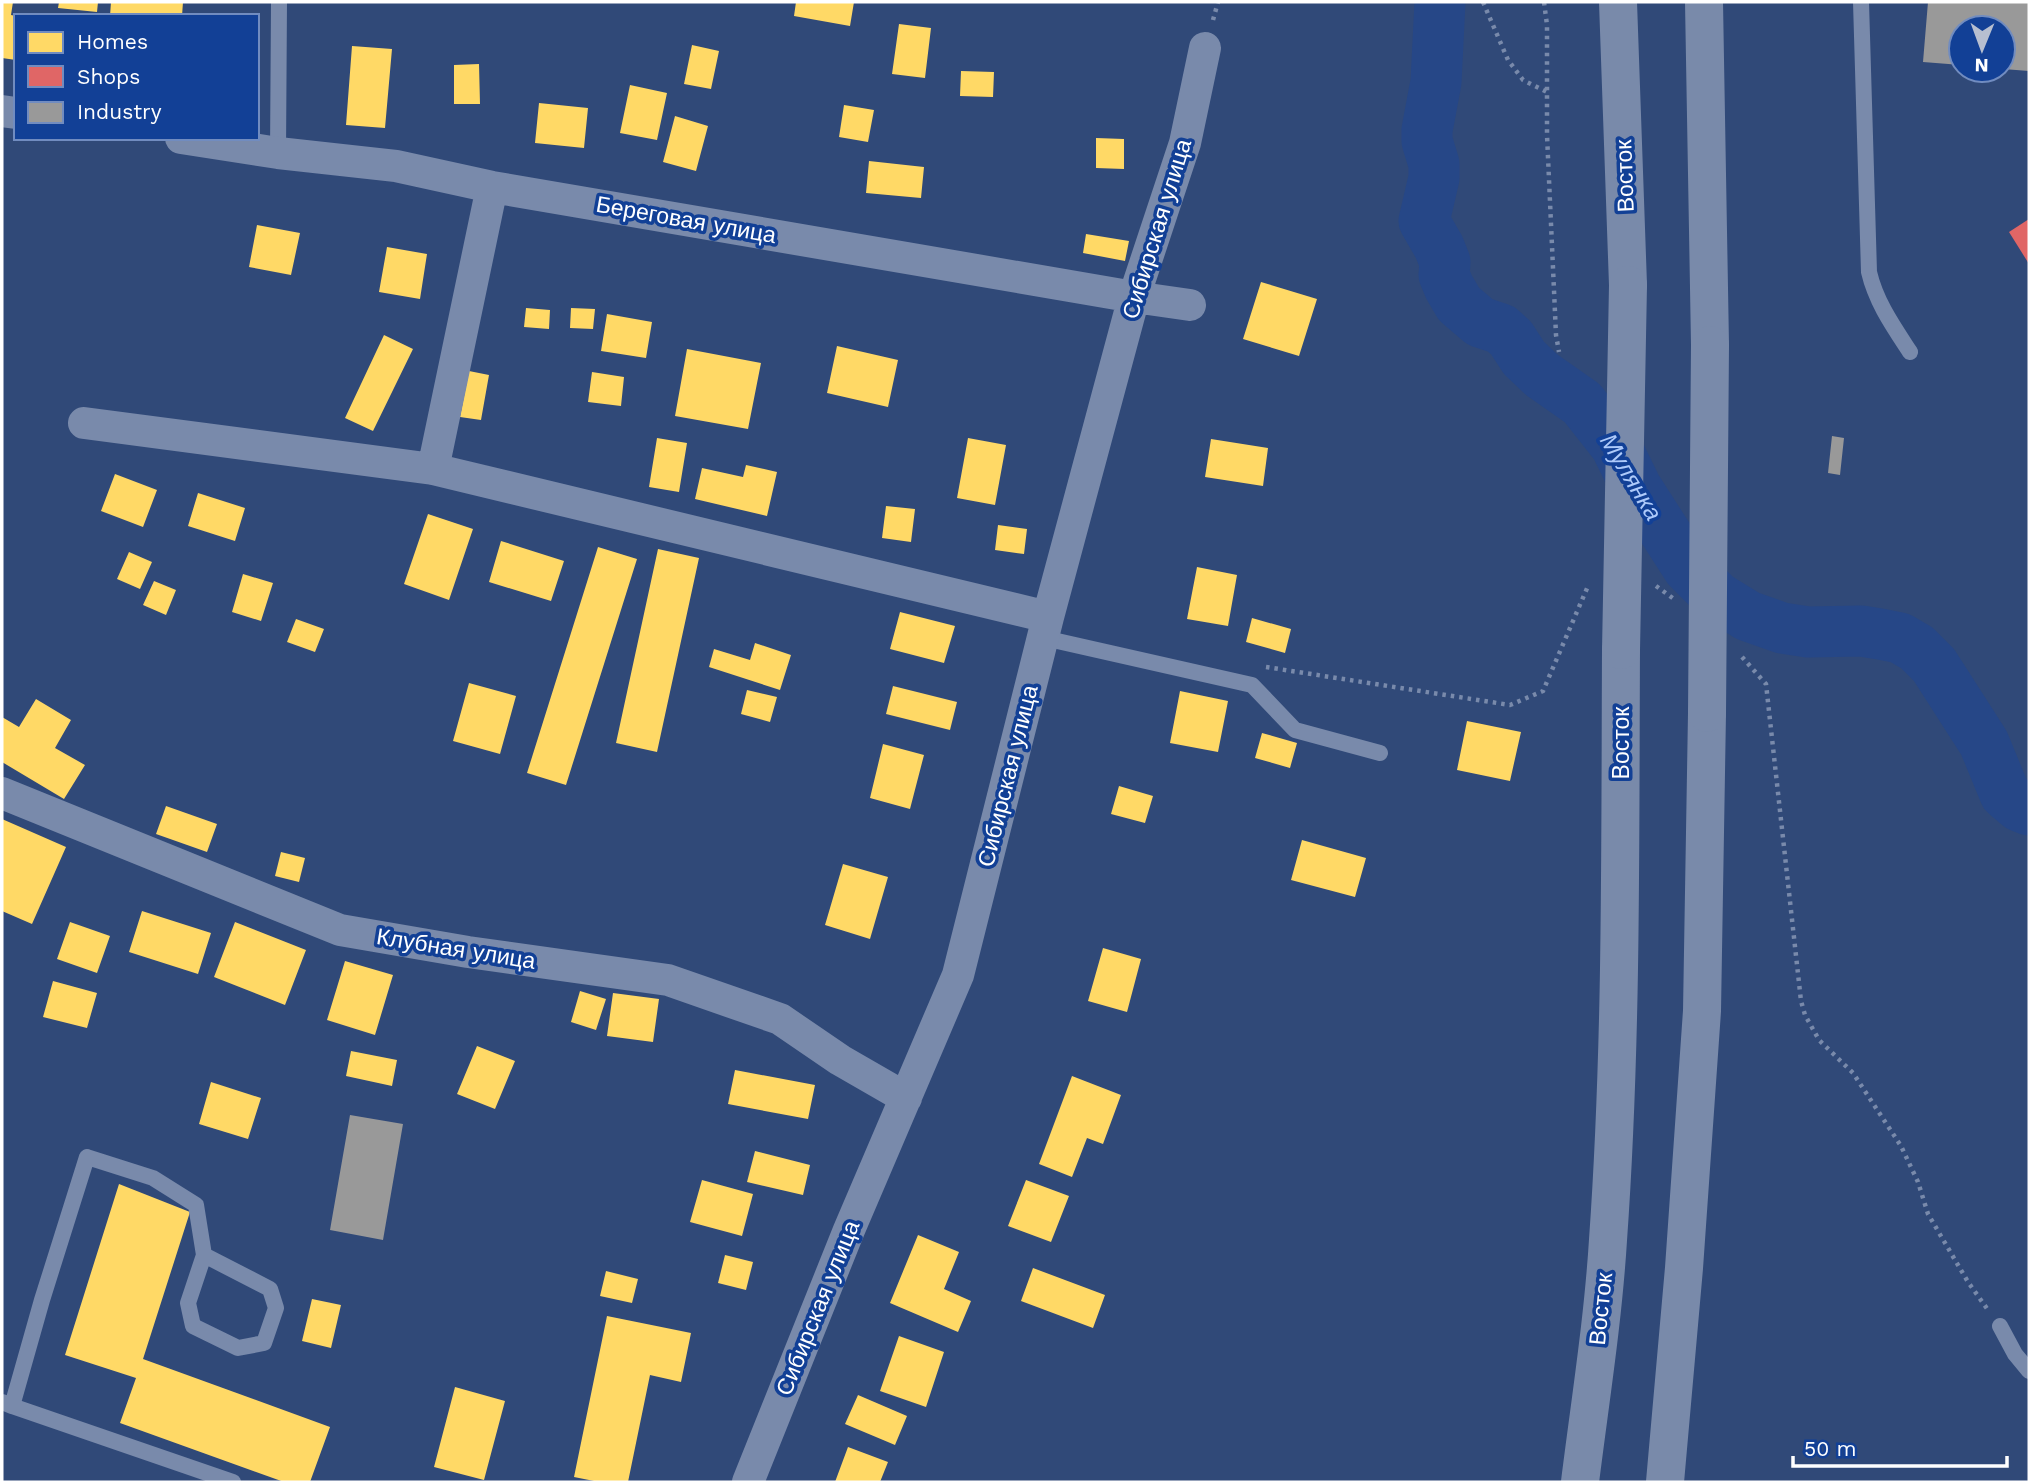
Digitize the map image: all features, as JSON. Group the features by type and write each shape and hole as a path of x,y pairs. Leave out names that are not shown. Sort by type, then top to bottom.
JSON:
{"highway":[{"name":"Восток","path":"1580,1482 1600,1329 1608,1241 1620,1002 1621,650 1628,285 1618,2"},
{"path":"1665,1482 1685,1255 1702,1011 1710,345 1704,2"}],"street":[{"name":"Сибирская улица","path":"748,1482 849,1230 958,975 1046,628 1134,298 1185,142 1205,48"},
{"name":"Береговая улица","path":"194,140 278,153 396,166 492,187 1134,298 1190,305"},
{"path":"433,469 492,187"},
{"path":"84,423 433,469 1046,628"},
{"name":"Клубная улица","path":"2,793 340,930 468,953 668,980 780,1019 906,1098"}],"lane":[{"path":"278,153 279,2"},
{"path":"1861,2 1869,272 1881,307 1910,352"},
{"path":"1046,628 1252,685 1295,730 1380,753"},
{"path":"204,1255 270,1289 276,1308 264,1343 238,1348 193,1326 188,1303 204,1255 195,1205 153,1178 87,1157 7,1404 233,1482"},
{"path":"2000,1326 2015,1354 2029,1371"}],"path":[{"path":"1483,2 1507,60 1523,80 1547,92"},
{"path":"1544,2 1547,25 1556,335 1559,352"}],"building: Homes":[{"path":"2,2 13,2 11,15 14,16 14,60 2,58"},
{"path":"59,2 98,2 97,12 58,8"},
{"path":"111,2 183,2 182,14 110,14"},
{"path":"796,2 854,2 850,26 794,16"},
{"path":"899,24 931,28 925,78 892,74"},
{"path":"692,45 719,51 711,89 684,84"},
{"path":"352,46 392,49 385,128 346,125"},
{"path":"479,64 480,104 454,104 454,65"},
{"path":"961,71 994,72 993,97 960,96"},
{"path":"630,85 667,93 657,140 620,133"},
{"path":"539,103 588,108 584,148 535,143"},
{"path":"844,105 874,110 868,142 839,137"},
{"path":"675,116 708,126 696,171 663,162"},
{"path":"1096,138 1124,139 1124,169 1096,168"},
{"path":"869,161 924,167 921,198 866,193"},
{"path":"257,225 300,233 291,275 249,267"},
{"path":"1086,234 1129,241 1125,261 1083,253"},
{"path":"387,247 427,254 420,299 379,292"},
{"path":"1261,282 1317,299 1299,356 1243,339"},
{"path":"526,308 550,310 549,329 524,327"},
{"path":"571,308 595,309 593,329 570,328"},
{"path":"607,314 652,322 646,358 601,351"},
{"path":"384,335 413,349 373,431 345,418"},
{"path":"837,346 898,360 888,407 827,393"},
{"path":"687,349 761,363 748,429 675,416"},
{"path":"469,371 489,375 481,420 460,417"},
{"path":"592,372 624,377 621,406 588,402"},
{"path":"657,438 687,443 679,492 649,487"},
{"path":"968,438 1006,445 995,505 957,498"},
{"path":"1211,439 1268,448 1263,486 1205,477"},
{"path":"746,465 777,472 767,516 695,499 702,468 743,477"},
{"path":"115,474 157,490 143,527 101,511"},
{"path":"198,493 245,508 235,541 188,526"},
{"path":"886,506 915,509 911,542 882,538"},
{"path":"428,514 473,529 449,600 404,584"},
{"path":"998,525 1027,529 1024,554 995,550"},
{"path":"501,541 564,561 551,601 489,582"},
{"path":"598,547 637,559 566,785 527,773"},
{"path":"658,549 699,558 657,752 616,743"},
{"path":"129,552 152,562 140,589 117,579"},
{"path":"1197,567 1237,575 1228,626 1187,619"},
{"path":"243,574 273,583 261,621 232,612"},
{"path":"154,581 176,590 166,615 143,605"},
{"path":"900,612 955,626 944,663 890,649"},
{"path":"1252,618 1291,629 1285,653 1246,642"},
{"path":"296,619 324,629 315,652 287,642"},
{"path":"755,643 791,655 780,690 709,667 714,649 750,660"},
{"path":"469,683 516,696 500,754 453,741"},
{"path":"893,686 957,702 950,730 886,714"},
{"path":"747,690 777,697 770,722 741,714"},
{"path":"1180,691 1228,701 1218,752 1170,743"},
{"path":"36,699 71,720 55,748 85,765 64,799 2,762 2,717 19,727"},
{"path":"1467,721 1521,732 1510,781 1457,770"},
{"path":"1262,733 1297,743 1290,768 1255,758"},
{"path":"883,744 924,755 910,809 870,798"},
{"path":"1119,786 1153,796 1145,823 1111,814"},
{"path":"166,806 217,824 207,852 156,834"},
{"path":"2,819 66,847 32,924 2,911"},
{"path":"1302,840 1366,858 1355,897 1291,880"},
{"path":"281,852 305,858 299,882 275,876"},
{"path":"843,864 888,877 870,939 825,925"},
{"path":"142,911 211,933 198,974 129,952"},
{"path":"70,922 110,936 97,973 57,959"},
{"path":"235,922 306,950 285,1005 214,977"},
{"path":"1103,948 1141,959 1127,1012 1088,1001"},
{"path":"345,961 393,975 375,1035 327,1020"},
{"path":"53,981 97,993 87,1028 43,1017"},
{"path":"580,991 606,999 596,1030 571,1022"},
{"path":"613,993 659,999 653,1042 607,1036"},
{"path":"477,1046 515,1061 495,1109 457,1094"},
{"path":"351,1051 397,1060 392,1086 346,1076"},
{"path":"735,1070 815,1085 808,1119 728,1104"},
{"path":"1072,1076 1121,1095 1103,1144 1087,1138 1072,1177 1039,1164"},
{"path":"211,1082 261,1098 248,1139 199,1124"},
{"path":"755,1151 810,1165 803,1195 747,1182"},
{"path":"702,1180 753,1194 742,1236 690,1222"},
{"path":"1026,1180 1069,1196 1051,1242 1008,1226"},
{"path":"119,1184 190,1212 143,1359 330,1427 310,1482 284,1482 120,1423 136,1378 65,1355"},
{"path":"918,1235 959,1252 944,1289 971,1301 958,1332 890,1303"},
{"path":"725,1255 753,1262 746,1290 718,1283"},
{"path":"1033,1268 1105,1295 1093,1328 1021,1301"},
{"path":"606,1271 638,1279 632,1303 600,1296"},
{"path":"312,1299 341,1305 331,1348 302,1341"},
{"path":"607,1316 691,1333 681,1382 650,1375 628,1482 599,1482 574,1477"},
{"path":"899,1336 944,1352 926,1407 880,1391"},
{"path":"455,1387 505,1401 484,1480 434,1467"},
{"path":"858,1395 907,1416 895,1445 845,1424"},
{"path":"848,1447 888,1462 880,1482 835,1482"}],"building: Shops":[{"path":"2029,219 2029,264 2009,232"}],"building: Industry":[{"path":"1928,2 2029,2 2029,71 2017,70 2017,14 1947,14 1947,64 1923,62"},
{"path":"1832,436 1844,438 1840,475 1828,473"},
{"path":"350,1115 403,1124 383,1240 330,1230"}],"waterway":[{"name":"Мулянка","path":"1440,2 1436,82 1427,130 1434,178 1424,221 1439,247 1445,262 1444,275 1459,304 1480,322 1501,329 1511,338 1524,358 1542,375 1582,403 1616,446 1636,487 1688,568 1717,597 1748,616 1782,628 1808,632 1861,631 1900,638 1917,648 1934,665 1984,743 2005,794 2019,806 2029,810"}]}
